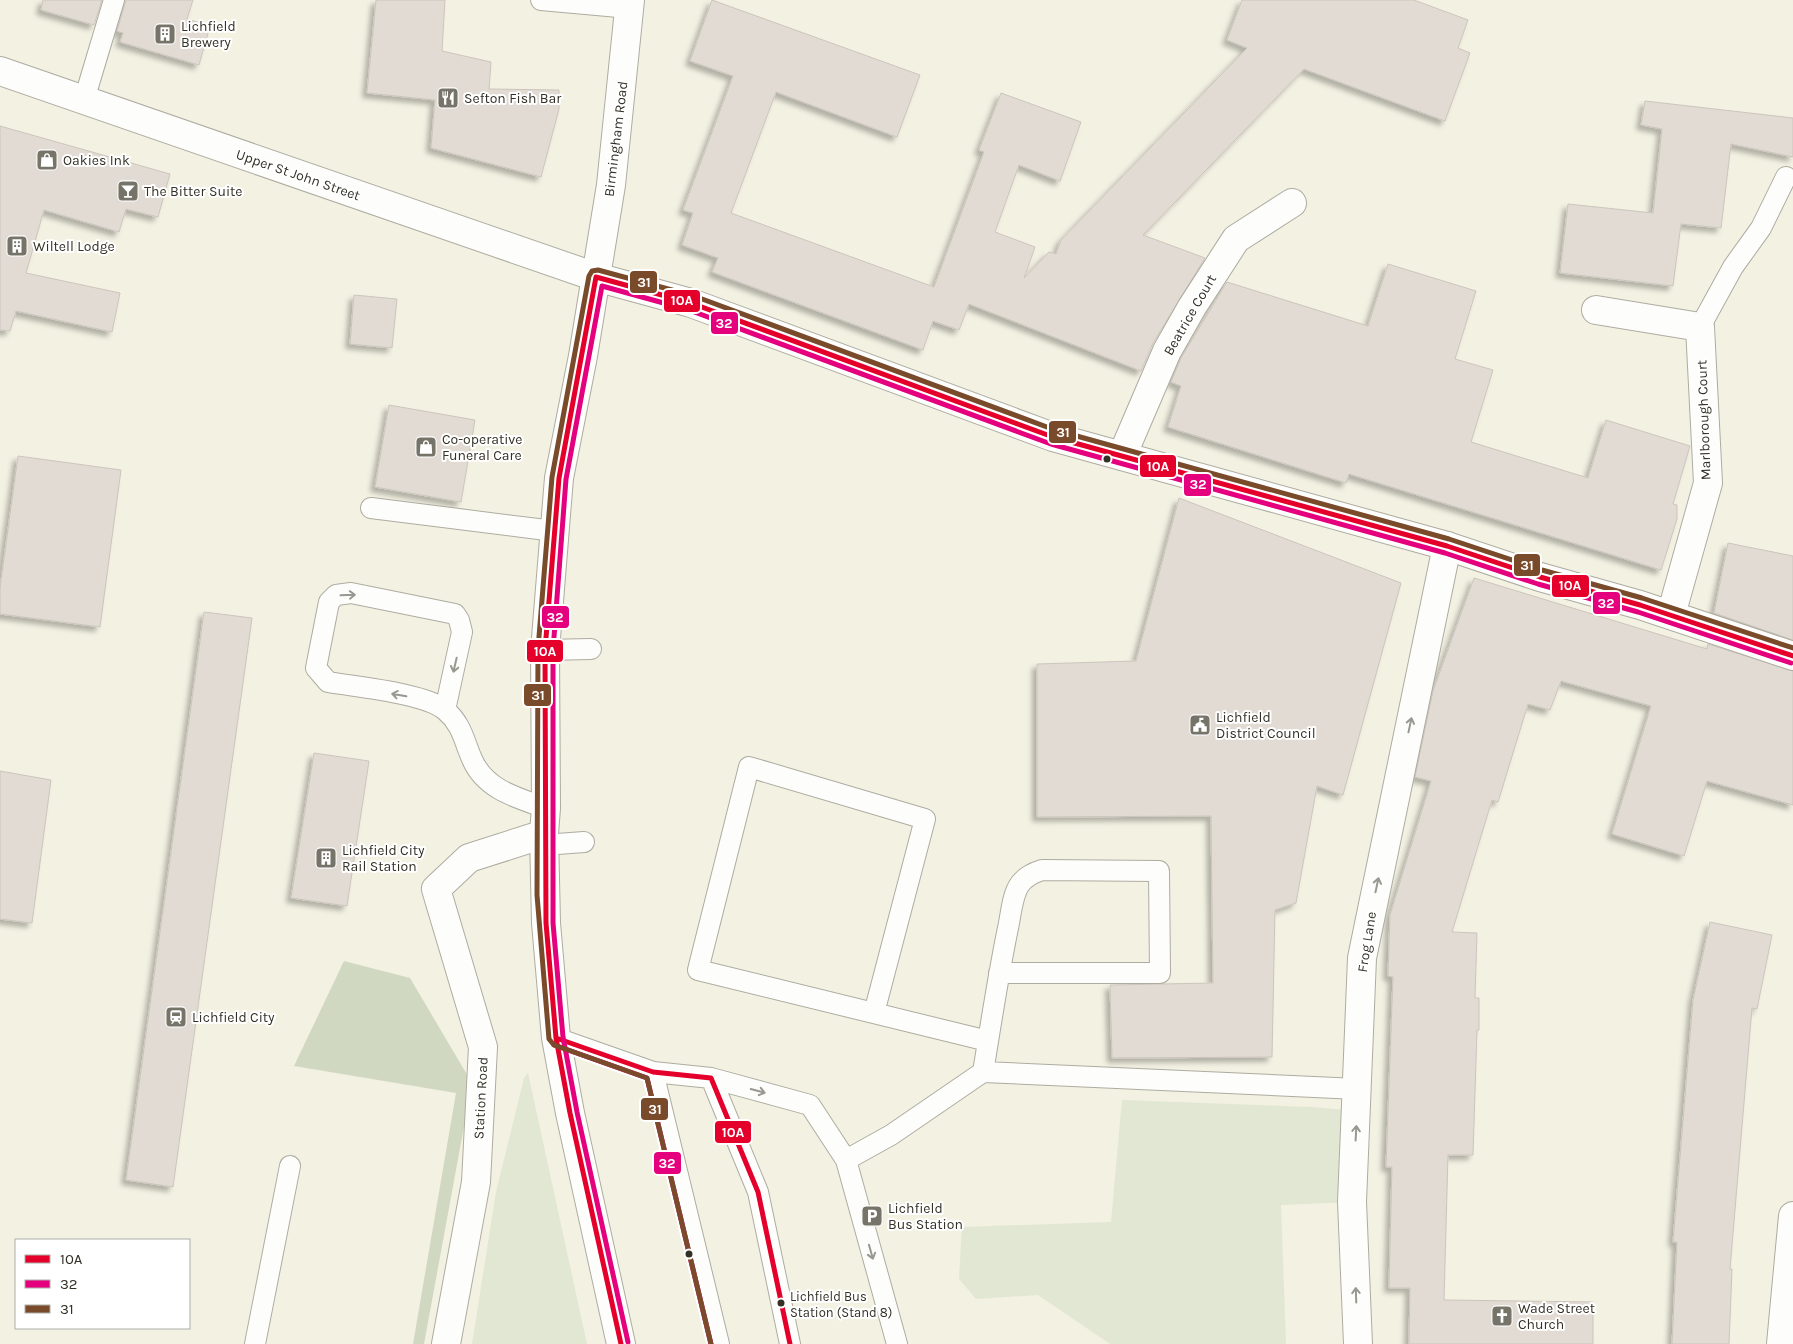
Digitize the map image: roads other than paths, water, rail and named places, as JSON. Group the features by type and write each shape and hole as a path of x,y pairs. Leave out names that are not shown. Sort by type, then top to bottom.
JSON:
{"street":[{"name":"Birmingham Road","path":"621,1344 570,1113 556,1038 546,923 545,650 559,478 611,184 630,4"},
{"name":"Upper St John Street","path":"0,71 596,277 691,303 1052,437 1447,546 1672,615 1793,656"},
{"name":"Beatrice Court","path":"1122,456 1167,351 1192,307 1236,239 1292,203"},
{"path":"1596,310 1700,327"},
{"name":"Marlborough Court","path":"1672,615 1708,483 1700,327"},
{"name":"Frog Lane","path":"1358,1344 1352,1202 1362,958 1447,546"},
{"name":"Station Road","path":"446,1344 476,1182 483,1047 436,889 469,858 545,829"},
{"path":"1781,1344 1793,1216"}],"lane":[{"path":"84,100 114,0"},
{"path":"541,0 630,4"},
{"path":"1700,327 1733,267 1761,228 1786,177"},
{"path":"371,508 554,532"},
{"path":"445,710 462,632 459,620 455,614 351,593 336,595 329,602 316,668 318,673 328,682 428,700 445,710 462,728 473,761 484,778 505,793 545,829 584,842"},
{"path":"545,650 591,648"},
{"path":"874,1013 925,819 749,767 698,970 988,1041"},
{"path":"983,1072 999,973 1019,885 1030,873 1042,870 1159,872 1160,973 999,973"},
{"path":"556,1038 654,1072 711,1078 810,1105 846,1160 897,1344"},
{"path":"654,1072 719,1344"},
{"path":"846,1160 890,1135 983,1072 1358,1089"},
{"path":"711,1078 758,1192 790,1344"},
{"path":"255,1344 290,1166"}],"place":[{"name":"Lichfield Brewery","path":"165,34"},
{"name":"Sefton Fish Bar","path":"448,98"},
{"name":"Oakies Ink","path":"47,160"},
{"name":"The Bitter Suite","path":"128,191"},
{"name":"Wiltell Lodge","path":"17,246"},
{"name":"Co-operative Funeral Care","path":"426,447"},
{"name":"Lichfield District Council","path":"1200,725"},
{"name":"Lichfield City Rail Station","path":"326,858"},
{"name":"Lichfield City","path":"176,1017"},
{"name":"Lichfield Bus Station","path":"872,1216"},
{"name":"Lichfield Bus Station (Stand 8)","path":"781,1303"},
{"name":"Wade Street Church","path":"1502,1316"}]}
